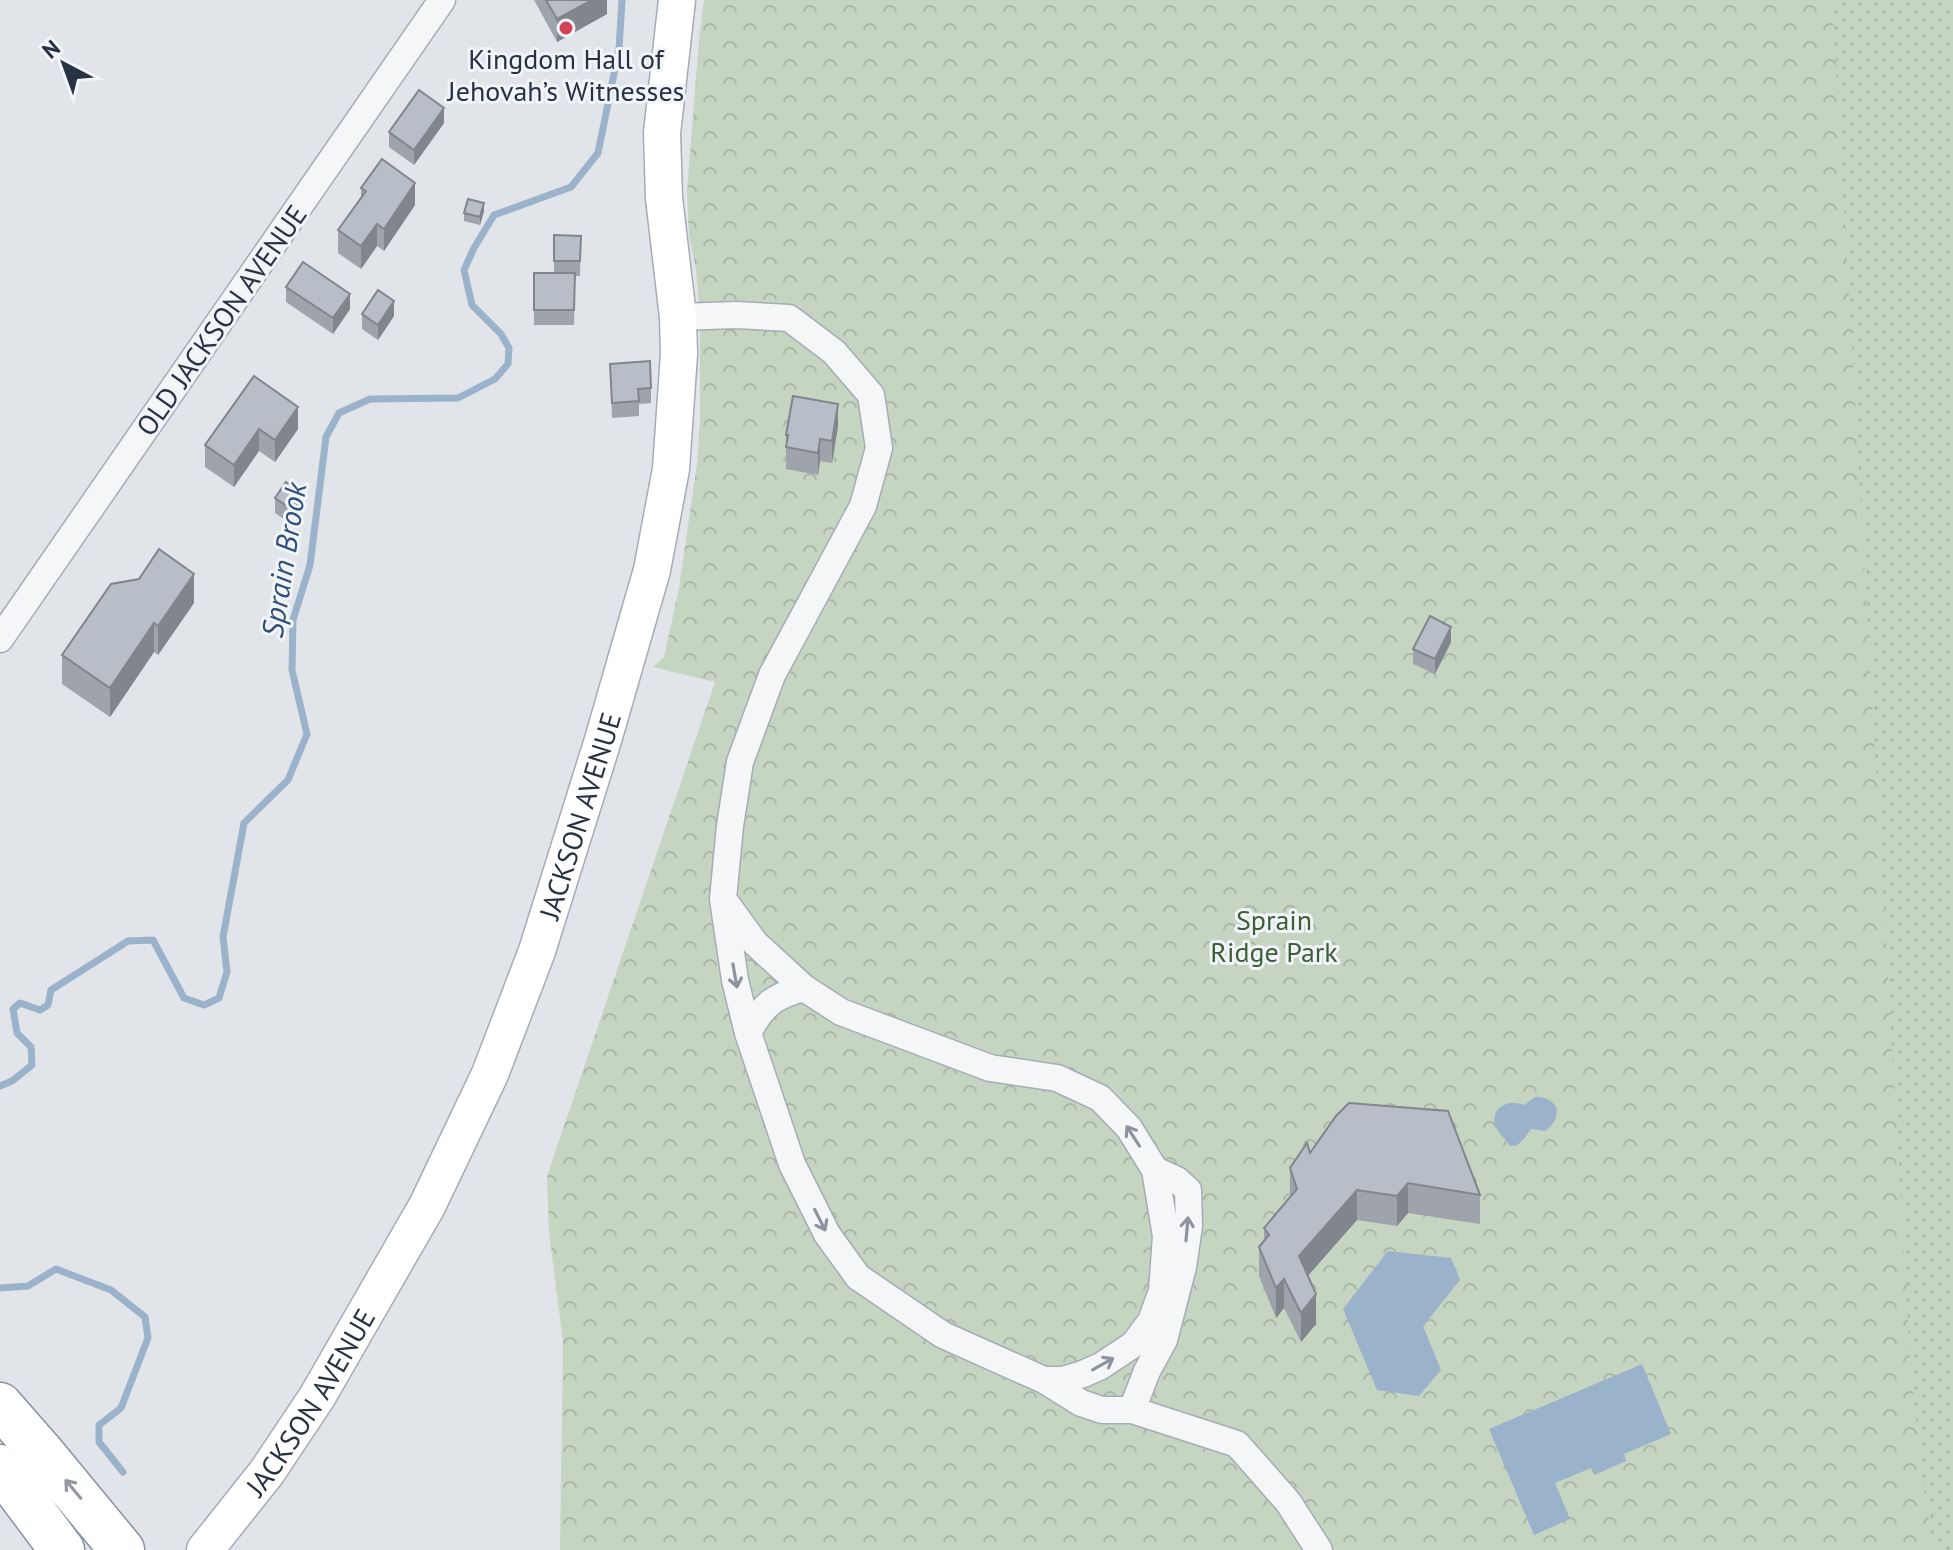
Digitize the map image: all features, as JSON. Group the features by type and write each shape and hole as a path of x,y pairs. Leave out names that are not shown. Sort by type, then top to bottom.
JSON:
{"highway":[{"path":"0,1405 122,1550"},
{"path":"0,1467 62,1550"}],"main road":[{"name":"JACKSON AVENUE","path":"205,1550 267,1472 317,1397 427,1206 490,1074 532,965 603,740 652,570 671,469 679,354 678,317 664,198 662,133 677,0"}],"street":[{"name":"OLD JACKSON AVENUE","path":"0,639 442,0"},
{"path":"678,317 736,315 789,318 834,352 871,395 879,448 863,506 772,675 740,762 723,899 735,980 748,1033 792,1164 827,1234 858,1277 943,1335 1044,1380 1081,1403 1102,1410 1132,1410 1237,1444 1288,1502 1319,1550"},
{"path":"723,899 755,943 804,988 841,1012 990,1068 1057,1078 1100,1098 1129,1128 1155,1170 1166,1236 1162,1291 1151,1321 1134,1344 1083,1374 1063,1380 1044,1380"},
{"path":"748,1033 765,1005 785,993 804,988"},
{"path":"1132,1410 1147,1371 1164,1340 1183,1267 1189,1226 1188,1190 1177,1180 1155,1170"}],"green space":[{"name":"Sprain Ridge Park","path":"704,0 1832,0 1911,1376 1934,1550 560,1550 563,1342 549,1232 547,1176 715,682 653,667 664,657 679,588 697,464 700,320 696,269 689,236 687,191"},
{"path":"1800,0 1953,0 1953,1550 1891,1550"}],"water":[{"path":"1535,1097 1554,1104 1555,1120 1545,1131 1531,1129 1519,1144 1509,1145 1497,1129 1497,1111 1506,1104 1524,1105"},
{"path":"1388,1251 1451,1258 1460,1280 1423,1326 1441,1370 1419,1396 1377,1390 1343,1309"},
{"path":"1642,1364 1671,1434 1624,1454 1626,1461 1594,1475 1591,1468 1555,1483 1570,1519 1534,1535 1489,1429"}],"building":[{"path":"546,0 592,0 557,19"},
{"path":"419,90 444,108 414,150 389,132"},
{"path":"382,159 415,183 384,229 377,224 361,246 338,230 366,191 361,188"},
{"path":"468,199 484,203 480,217 464,213"},
{"path":"554,235 581,236 580,261 554,261"},
{"path":"303,262 350,294 333,318 286,287"},
{"path":"534,273 575,273 574,310 534,310"},
{"path":"378,290 394,301 378,325 362,314"},
{"path":"650,361 651,388 638,389 639,401 612,403 610,364"},
{"path":"254,376 298,407 275,440 259,429 234,465 205,445"},
{"path":"793,396 838,404 832,441 820,439 818,453 786,447"},
{"path":"286,482 299,491 288,507 275,498"},
{"path":"159,549 194,574 158,626 154,623 110,688 62,655 111,584 139,579"},
{"path":"1430,616 1451,627 1435,659 1413,649"},
{"path":"1349,1103 1448,1111 1480,1195 1408,1183 1397,1196 1357,1190 1299,1256 1316,1294 1301,1313 1284,1279 1276,1288 1259,1247 1269,1235 1264,1228 1297,1189 1290,1168 1307,1143 1310,1153"}],"waterway":[{"name":"Sprain Brook","path":"0,1086 12,1081 32,1065 31,1047 17,1033 13,1009 20,1003 40,1010 48,1005 51,990 128,941 153,940 184,998 204,1005 219,998 227,972 223,937 244,823 288,780 307,734 292,670 293,620 310,565 326,437 339,413 370,399 458,398 495,379 508,364 509,348 501,334 472,305 464,270 494,215 571,187 598,153 619,49 622,0"},
{"name":"Sprain Brook","path":"0,1288 28,1286 56,1269 111,1290 145,1317 148,1338 121,1408 99,1425 99,1442 123,1472"}],"place":[{"name":"Kingdom Hall of Jehovah’s Witnesses","path":"566,28"}]}
